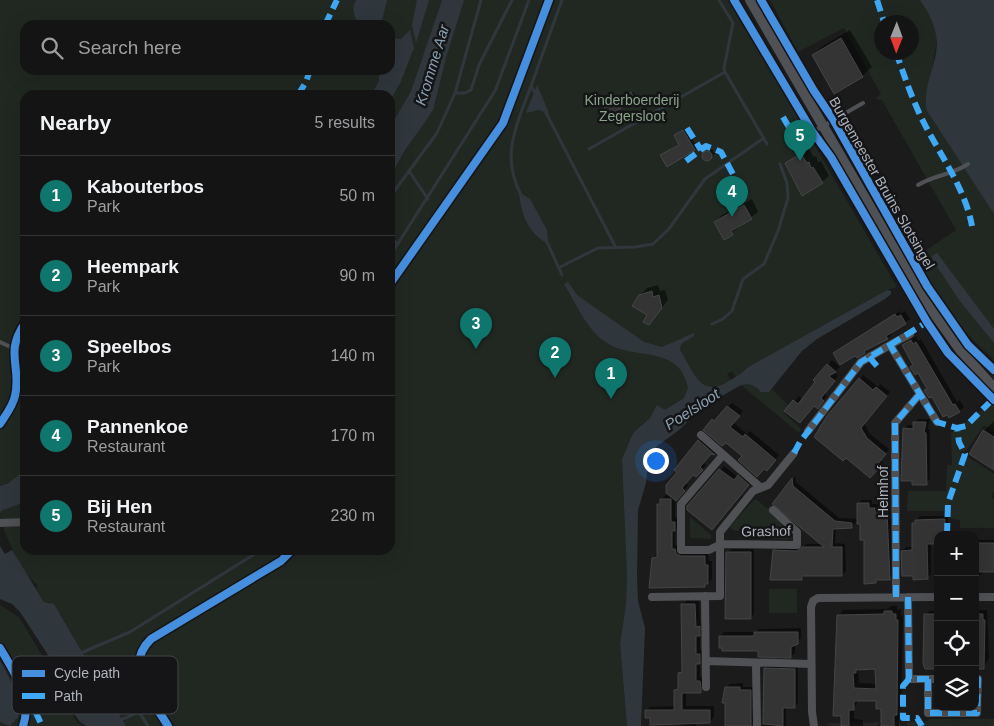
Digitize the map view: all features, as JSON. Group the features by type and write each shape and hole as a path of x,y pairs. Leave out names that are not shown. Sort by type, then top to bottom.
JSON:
{"street":[{"name":"Burgemeester Bruins Slotsingel","path":"750,0 898,257 939,323 994,388"},
{"path":"808,431 861,362 910,334"},
{"path":"890,345 937,422"},
{"name":"Helmhof","path":"896,597 895,423 919,395"},
{"path":"701,435 760,488"},
{"name":"Grashof","path":"705,596 720,596 720,532 754,492 768,485 794,453"},
{"name":"Grashof","path":"723,455 681,504 681,550 709,550 721,544 797,544 798,532 773,510"},
{"path":"1,523 20,522"},
{"path":"652,597 705,596 706,687"},
{"path":"908,597 909,679 934,679"},
{"path":"814,726 811,664 811,607 813,601 818,598 934,597"},
{"path":"979,597 994,597"},
{"path":"706,661 750,660 756,664 811,664"},
{"path":"756,664 757,726"},
{"path":"928,679 928,714 978,713 978,711"}],"lane":[{"path":"797,141 863,103"},
{"path":"918,184 960,169 968,164"},
{"path":"898,257 922,242"},
{"path":"0,342 13,348"}],"shaded area":[{"path":"900,722 900,726 828,726 828,723"}],"green space":[{"path":"0,0 442,0 411,91 395,118 395,90 20,90 20,480 0,486"},
{"name":"Kinderboerderij Zegersloot","path":"463,0 730,0 897,287 887,290 748,367 736,377 732,371 727,374 731,380 719,387 708,388 650,418 633,433 622,459 627,577 626,604 620,644 627,726 126,726 119,714 178,714 178,656 85,656 61,615 49,602 44,602 36,588 38,586 21,569 0,521 1,511 20,504 20,555 395,555 395,168 424,114 449,46"},
{"path":"770,0 920,0 934,23 937,36 927,111 994,214 994,360 934,302 909,264 956,230 882,100 875,99 881,94 844,28 798,52"},
{"path":"841,125 908,243 902,248 833,130"},
{"path":"964,343 994,372 994,379"},
{"path":"747,383 769,392 772,389 789,406 784,413 801,429 799,433 741,385"},
{"path":"994,401 994,431 984,425 967,450 961,452 960,459 962,453 994,474 994,491 991,496 994,499 994,528 960,528 960,520 951,519 951,511 907,511 908,491 946,491 947,465 952,465 951,433"},
{"path":"754,500 757,500 792,529 792,539 773,539 772,531 735,531 729,527"},
{"path":"690,517 711,535 711,539 690,538"},
{"path":"769,589 797,589 797,613 769,613"},
{"path":"0,605 19,617 42,656 12,656 12,714 72,714 77,722 84,726 0,726"},
{"path":"930,719 994,719 994,726 907,726 907,722 923,722"}],"water":[{"path":"356,0 387,0 382,20 357,20 354,7"},
{"path":"417,0 429,0 416,43 412,25"},
{"name":"Kromme Aar","path":"442,0 464,0 446,58 433,110 395,168 395,118 411,91"},
{"path":"920,0 994,0 994,214 927,111 927,91 937,45 934,26"},
{"path":"410,30 414,48 401,81 395,92 395,90 374,90 379,81 379,75 395,75 395,38 401,39"},
{"path":"537,85 549,113 538,110 526,113"},
{"path":"519,192 530,199 547,230 548,244 535,234 527,222"},
{"path":"937,253 994,329 994,343 959,300 934,262 932,256"},
{"name":"Poelsloot","path":"568,282 577,295 644,342 662,347 694,333 694,336 681,344 680,350 698,380 704,385 711,387 719,386 729,381 748,367 887,290 891,291 891,294 885,299 817,339 802,351 769,392 761,392 749,384 741,385 708,404 679,430 656,447 648,464 646,483 638,510 638,601 645,628 641,726 627,726 620,644 626,604 627,577 622,459 633,433 650,418 657,405 665,410 684,398 688,388 683,374 676,365 666,359 618,348 600,338 588,324 564,284"},
{"path":"20,474 20,504 1,511 0,515 0,486 9,483"},
{"path":"0,546 5,554 12,550 44,602 54,604 85,656 49,656 20,612 12,604 0,599"},
{"path":"0,661 12,684 12,714 18,714 18,717 10,726 0,722"},
{"path":"74,714 119,714 126,726 86,726 80,722"}],"building":[{"path":"841,38 863,77 834,94 812,55"},
{"path":"631,92 635,100 609,115 604,107"},
{"path":"683,130 695,150 667,167 660,155 679,145 674,135"},
{"path":"705,151 709,151 712,156 711,160 705,161 702,158 702,154"},
{"path":"801,154 807,163 809,162 811,168 813,167 823,183 802,196 785,163"},
{"path":"744,205 752,219 731,231 733,235 724,240 714,222"},
{"path":"652,291 653,297 659,295 662,308 649,325 643,322 647,315 632,306 639,295"},
{"path":"895,314 897,317 901,315 906,324 886,336 888,339 864,351 865,353 857,358 855,356 840,365 833,353"},
{"path":"911,340 913,344 916,342 953,405 955,404 960,412 949,418 947,415 943,417 932,397 929,398 924,390 927,389 918,373 915,375 910,367 913,365 902,345"},
{"path":"827,364 836,372 829,376 835,381 821,398 824,401 818,409 814,406 800,423 784,411 793,400 798,404 815,382 813,380"},
{"path":"859,378 873,390 876,387 887,396 861,428 867,438 886,454 877,465 880,467 870,478 846,458 843,461 814,437 827,416"},
{"path":"727,406 740,416 730,427 743,437 745,434 776,460 767,471 764,469 757,477 738,460 742,456 726,443 722,446 703,430"},
{"path":"913,422 926,422 924,432 926,433 927,485 912,485 912,481 901,481 903,428 913,429"},
{"path":"983,430 994,437 994,470 969,454"},
{"path":"698,440 715,455 711,454 700,467 703,470 696,477 693,475 682,488 685,491 676,501 666,493 666,485 677,472 674,470"},
{"path":"719,469 734,480 738,475 749,485 712,530 687,510 687,506"},
{"path":"792,478 793,486 835,521 852,523 852,528 833,529 832,547 842,547 842,576 802,576 802,580 770,580 773,550 797,551 802,547 824,547 772,504"},
{"path":"660,499 671,499 671,522 675,522 675,531 672,531 672,549 675,549 676,554 681,556 705,556 705,565 708,565 708,584 705,584 705,587 649,588 652,558 657,557 657,504 660,504"},
{"path":"857,503 869,503 869,508 875,508 875,511 887,511 890,580 876,580 876,583 864,584 864,540 860,540 860,524 857,524"},
{"path":"945,519 945,531 934,531 934,544 927,544 928,579 913,580 913,576 902,576 901,551 912,550 912,523 915,523 915,520"},
{"path":"979,543 994,543 994,572 979,572"},
{"path":"726,552 751,552 751,619 725,619"},
{"path":"681,604 695,604 696,627 700,626 700,636 696,636 696,654 700,654 700,664 696,664 696,681 700,681 701,688 701,693 682,693 682,710 710,710 710,723 650,725 650,718 645,718 645,710 674,710 674,690 678,689 678,673 682,672"},
{"path":"884,611 892,611 892,614 896,614 896,620 898,620 897,715 894,715 894,726 881,726 881,709 876,709 876,701 854,701 854,710 849,710 849,726 841,726 841,716 833,716 837,615 884,614","holes":["875,669 876,689 854,688 853,673 856,673 856,670"]},
{"path":"924,614 934,614 934,669 925,669 923,663"},
{"path":"979,614 983,614 983,620 985,620 984,669 979,669"},
{"path":"754,632 798,632 798,644 791,647 791,658 758,657 758,651 722,651 722,648 719,648 719,636 754,636"},
{"path":"764,668 795,669 795,708 783,708 783,726 763,724"},
{"path":"725,687 740,687 740,690 751,690 751,726 725,726 725,703 722,703"}],"waterway":[{"path":"395,190 437,133 455,93 481,0"},
{"path":"455,93 465,93 471,90 479,65 512,0"},
{"path":"395,248 495,91 529,0"},
{"path":"531,86 562,0"},
{"path":"719,0 733,23 724,68 725,72 767,144"},
{"path":"589,149 725,72"},
{"path":"521,195 515,180 511,153 516,127 531,86 536,95"},
{"path":"544,109 615,246"},
{"path":"560,267 598,248 635,247 653,244 668,230 705,179 764,138"},
{"path":"712,324 723,319 732,311 743,279 764,264 778,231 788,198 787,183 780,164"},
{"path":"409,171 428,199"},
{"path":"547,242 562,275"},
{"path":"83,652 130,632 253,555"},
{"path":"123,719 134,714"},
{"path":"140,714 148,726"}],"marked path":[{"path":"327,20 337,0"},
{"path":"877,0 882,15"},
{"path":"899,60 919,113 964,198 972,226"},
{"path":"301,90 308,75"},
{"path":"783,117 797,141"},
{"path":"687,128 701,150"},
{"path":"686,161 706,146 721,152 734,176"},
{"path":"890,345 927,322"},
{"path":"794,453 800,442 861,362 890,345 937,422 957,428"},
{"path":"869,357 877,366"},
{"path":"896,597 895,423 919,395"},
{"path":"947,531 948,503 965,454 959,442 957,428 966,426 994,398"},
{"path":"908,597 909,679 934,679"},
{"path":"909,679 903,686 903,718 917,718 922,726"},
{"path":"928,679 928,713 977,713 977,711"},
{"path":"37,714 42,726"}],"cycle path":[{"path":"395,277 503,123 549,0"},
{"path":"734,0 812,131 831,157 927,322 948,353 994,400"},
{"path":"761,0 814,91 833,119 927,286 968,345 994,370"},
{"path":"0,424 11,407 15,396 17,377 14,352 20,332"},
{"path":"141,656 151,639 281,561 287,555"},
{"path":"0,648 12,669"},
{"path":"23,726 25,714"},
{"path":"160,714 168,726"}],"place":[{"name":"Bij Hen","path":"800,161"},
{"name":"Pannenkoe","path":"732,217"},
{"name":"Speelbos","path":"476,349"},
{"name":"Heempark","path":"555,378"},
{"name":"Kabouterbos","path":"611,399"}]}
